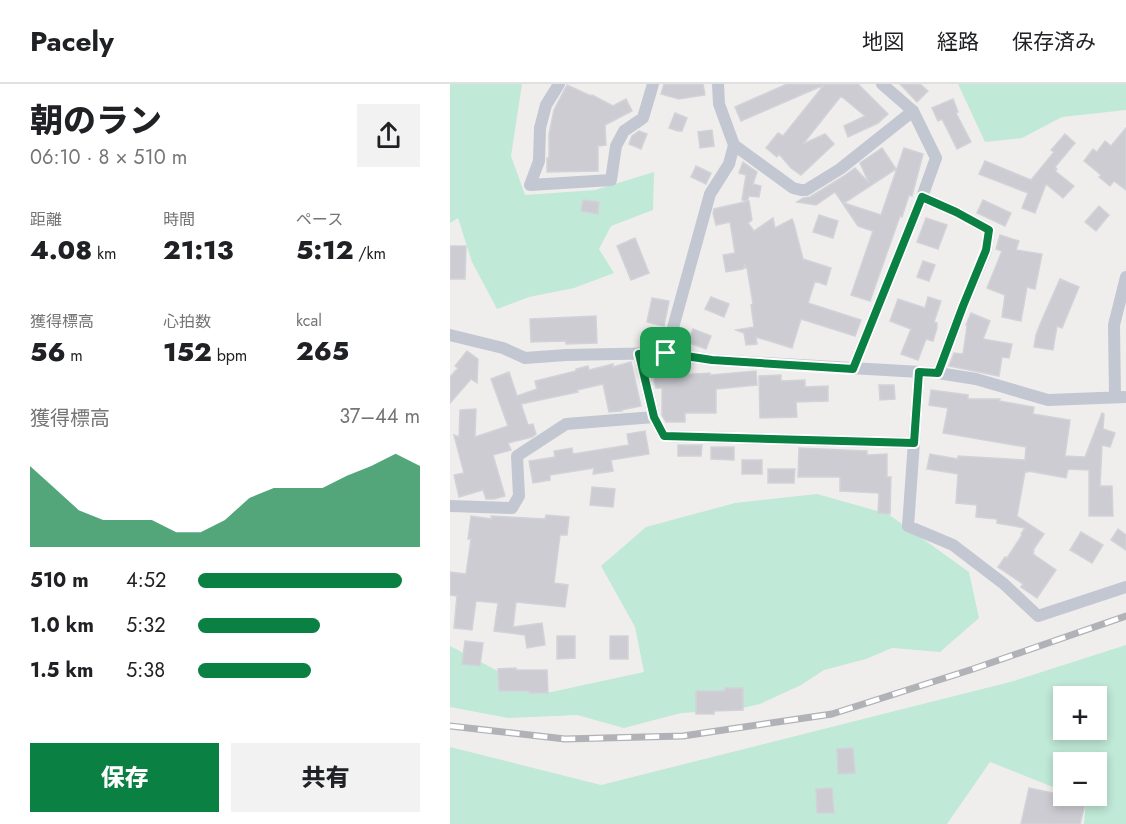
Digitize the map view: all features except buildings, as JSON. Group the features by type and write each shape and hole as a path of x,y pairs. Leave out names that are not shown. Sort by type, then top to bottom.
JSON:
{"street":[{"path":"559,84 546,105 540,128 539,161 530,185 611,180 616,146 624,131 643,118 653,84"},
{"path":"718,84 719,104 734,145 793,188 801,190 806,190 840,170 913,111"},
{"path":"853,369 936,158 913,111 882,84"},
{"path":"666,353 710,194 729,164 734,145"},
{"path":"922,197 989,230 986,250 938,373"},
{"path":"450,335 503,348 525,358 666,353 712,360 938,373 975,379 1048,400 1121,397 1114,325 1126,277"},
{"path":"639,354 654,417 664,436 914,443"},
{"path":"919,372 909,526 953,545 1004,584 1038,616 1126,587"},
{"path":"450,506 512,508 519,496 518,456 566,424 654,417"}],"green space":[{"path":"450,84 522,84 511,156 525,195 595,190 654,172 653,210 611,226 599,249 614,273 574,288 529,297 497,309 472,262 458,218 450,223"},
{"path":"958,84 1126,84 1126,110 1062,117 1022,138 985,142"},
{"path":"817,494 888,514 969,572 979,618 940,652 892,648 866,659 824,670 801,685 760,704 734,710 681,713 624,728 577,715 508,718 450,707 450,646 542,694 644,672 635,627 601,566 646,527 735,503"},
{"path":"1126,645 1126,824 1084,824 1086,806 1107,806 1107,752 1053,752 1053,787 990,762 947,824 450,824 450,747 601,785 1014,681"}],"railway":[{"path":"450,726 565,739 683,736 832,714 973,669 1126,616"}],"route":[{"path":"922,197 989,230 986,250 938,373 919,372 914,443 664,436 654,417 639,354 666,353 712,360 853,369 922,197"}]}
